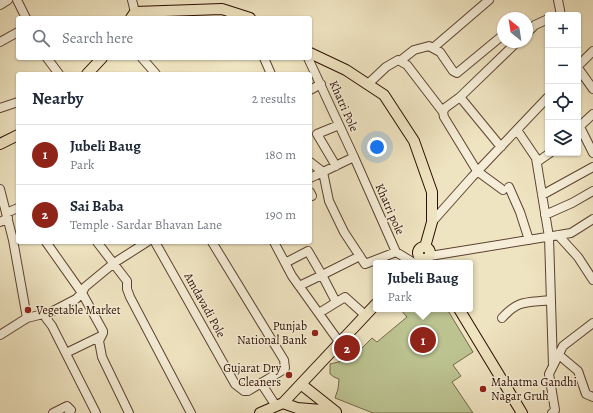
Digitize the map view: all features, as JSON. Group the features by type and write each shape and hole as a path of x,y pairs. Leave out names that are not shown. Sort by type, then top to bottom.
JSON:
{"main road":[{"path":"133,15 222,9 244,16"},
{"path":"312,54 346,70 384,95 414,141 432,192 432,222 423,258"},
{"path":"89,72 100,60"},
{"path":"0,144 16,136"},
{"path":"260,413 280,404 302,385 373,307"},
{"path":"461,312 522,413"},
{"path":"302,385 337,412"},
{"path":"280,404 297,408 337,412"}],"street":[{"path":"0,6 8,0"},
{"path":"17,0 25,16"},
{"path":"132,0 133,15"},
{"path":"433,48 489,0"},
{"path":"558,0 560,12"},
{"path":"533,27 545,20"},
{"path":"0,42 16,33"},
{"path":"368,84 386,67 398,60 400,61 414,50 429,46 440,52 453,71 457,73 497,40"},
{"path":"443,112 445,108 460,96 511,48"},
{"path":"581,64 593,50"},
{"path":"48,60 58,72"},
{"path":"144,60 154,72"},
{"path":"265,60 270,72"},
{"name":"Khatri Pole","path":"309,60 322,84 354,157"},
{"path":"400,61 407,65 443,112 477,171 506,189 520,212 529,240"},
{"path":"581,71 593,89"},
{"path":"312,89 322,84"},
{"path":"460,96 501,147"},
{"path":"432,222 477,171 545,100"},
{"path":"0,108 16,103"},
{"path":"581,125 593,114"},
{"path":"336,166 314,132 339,125"},
{"path":"517,130 536,158 549,237 553,366"},
{"path":"581,131 593,153"},
{"path":"537,162 546,156"},
{"path":"312,177 354,157"},
{"name":"Khatri pole","path":"354,157 396,252 423,258"},
{"path":"312,164 323,172 329,201 344,232 365,264 373,261"},
{"path":"542,195 593,167"},
{"path":"0,189 7,215 15,231"},
{"path":"545,215 572,203 593,191"},
{"path":"0,222 16,209"},
{"path":"423,258 571,233 593,219"},
{"path":"558,235 578,257 593,280"},
{"path":"17,244 27,318"},
{"path":"47,244 82,294 102,331 99,341 102,357 129,413"},
{"path":"99,244 126,281 130,297 191,413"},
{"name":"Amdavadi Pole","path":"157,245 238,387 248,391 283,370 284,360 213,244"},
{"path":"275,244 299,286 340,343"},
{"path":"0,334 27,318 51,312 82,294 85,288 133,246"},
{"path":"285,263 308,251 336,302"},
{"path":"375,260 396,252"},
{"path":"299,286 360,256"},
{"path":"319,313 345,297 365,315"},
{"path":"502,318 512,307 519,304 551,300"},
{"path":"51,312 46,318 52,326 96,413"},
{"path":"552,413 555,410 549,374 563,346 593,323"},
{"path":"66,353 101,336"},
{"path":"559,355 578,371 586,394 593,397"},
{"path":"261,383 280,404"},
{"path":"53,413 67,406 71,410 69,413"}],"green space":[{"path":"403,312 449,312 473,352 453,365 461,376 452,382 473,413 373,413 335,398 339,379 330,374 330,364 351,359 372,338 377,342 407,317"}],"place":[{"name":"Vegetable Market","path":"28,310"},
{"name":"Punjab National Bank","path":"315,333"},
{"name":"Jubeli Baug","path":"423,340"},
{"name":"Sai Baba","path":"347,348"},
{"name":"Gujarat Dry Cleaners","path":"289,375"},
{"name":"Mahatma Gandhi Nagar Gruh","path":"483,389"}]}
